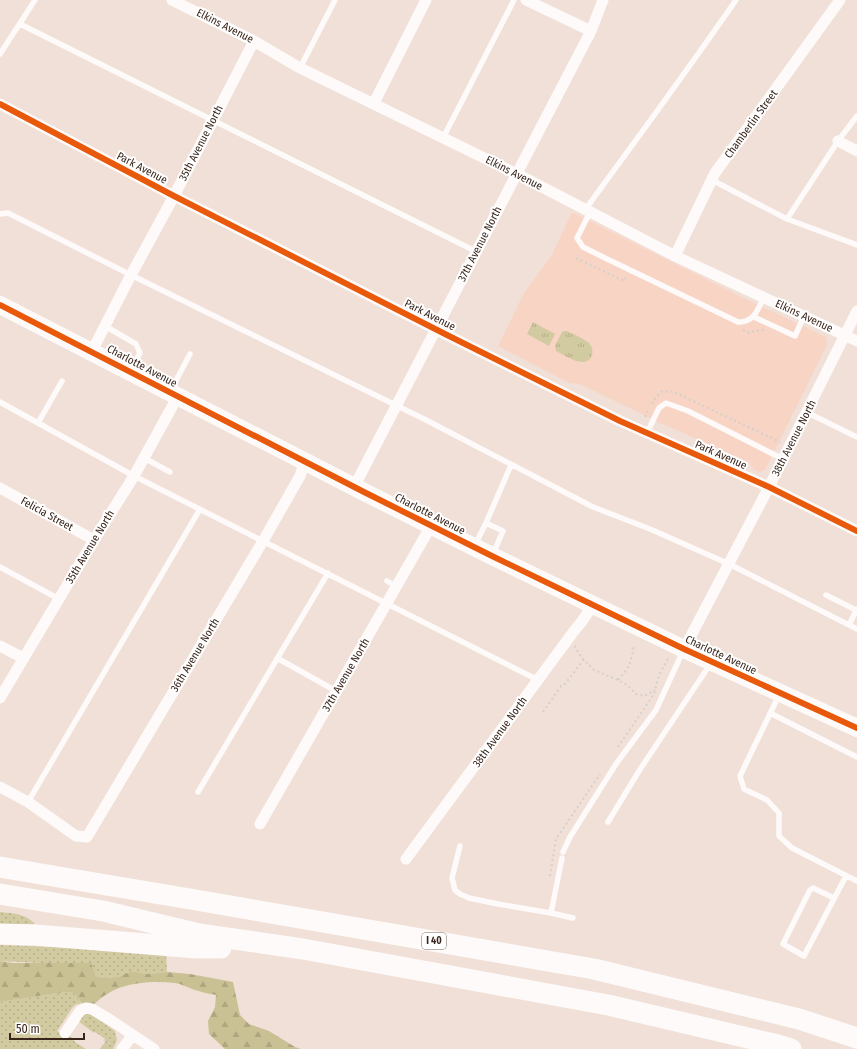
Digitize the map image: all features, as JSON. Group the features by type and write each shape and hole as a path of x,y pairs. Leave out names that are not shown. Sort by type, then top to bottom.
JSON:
{"highway":[{"name":"I 40","path":"2,868 594,969 799,1019 857,1038"},
{"path":"0,894 103,911 199,934 303,949 608,1005 790,1049"},
{"path":"0,934 35,935 197,948 303,949"}],"main road":[{"name":"Charlotte Avenue","path":"0,305 431,526 684,649 857,728"}],"street":[{"name":"Elkins Avenue","path":"172,0 254,41 300,68 517,174 675,256 857,341"},
{"path":"374,104 426,0"},
{"path":"526,0 591,31"},
{"name":"37th Avenue North","path":"354,487 591,31 603,0"},
{"name":"Chamberlin Street","path":"675,256 715,173 840,0"},
{"name":"35th Avenue North","path":"92,351 254,41"},
{"name":"Park Avenue","path":"0,104 174,196 436,330 620,421 769,487 857,532"},
{"path":"838,142 857,151"},
{"name":"38th Avenue North","path":"684,649 769,487 857,311"},
{"name":"35th Avenue North","path":"0,698 134,476 174,394"},
{"name":"36th Avenue North","path":"28,802 76,836 87,837 263,541 300,476 305,461"},
{"name":"Felicia Street","path":"0,488 94,540"},
{"name":"37th Avenue North","path":"260,824 387,603 392,584 431,526"},
{"name":"38th Avenue North","path":"406,859 583,620 593,604"},
{"path":"0,646 23,658"},
{"path":"0,787 28,802"},
{"path":"65,1033 80,1011 89,1008 154,1049"},
{"path":"117,1047 133,1035"}],"lane":[{"path":"0,54 35,0"},
{"path":"300,68 335,0"},
{"path":"443,138 514,0"},
{"path":"736,0 588,211 577,238 583,247 738,322 744,323 754,317 764,297"},
{"path":"20,24 476,252"},
{"path":"787,219 857,116"},
{"path":"712,180 787,219 857,245"},
{"path":"0,214 8,214 397,406 593,507 650,529 729,564 857,629"},
{"path":"754,317 795,336 804,316"},
{"path":"105,326 136,344 139,348 140,353 130,371"},
{"path":"174,394 190,354"},
{"path":"38,423 62,381"},
{"path":"0,402 134,476 538,680"},
{"path":"647,433 659,408 666,403 688,411 783,459"},
{"path":"806,412 857,437"},
{"path":"144,458 170,472"},
{"path":"474,547 511,465"},
{"path":"28,802 200,509"},
{"path":"486,523 503,531 492,556"},
{"path":"0,567 59,599"},
{"path":"198,792 328,573"},
{"path":"826,595 857,609 849,625"},
{"path":"551,913 563,855 570,837 616,764 656,710 684,649"},
{"path":"278,658 336,691"},
{"path":"608,822 639,771 712,662"},
{"path":"780,693 740,776 744,789 767,800 779,813 779,836 792,848 857,881"},
{"path":"770,713 857,757"},
{"path":"460,846 452,878 455,890 468,898 573,918"},
{"path":"834,898 813,888 810,890 782,944 804,956 846,876"}],"path":[{"path":"579,642 575,647 594,670 618,680 636,694 644,696 655,690"},
{"path":"618,680 626,672 632,661 634,645"},
{"path":"543,712 561,686 565,684 584,659"},
{"path":"104,1040 117,1047"}],"shaded area":[{"path":"572,212 752,302 826,337 827,345 765,470 760,472 754,470 749,462 658,422 580,384 569,383 498,346 524,293 552,255"}],"green space":[{"path":"533,322 555,334 549,346 527,334"},
{"path":"564,331 584,339 589,343 592,347 592,355 589,360 580,362 556,351 555,346 562,332"},
{"path":"0,912 23,916 35,924 0,924"},
{"path":"0,945 166,953 167,972 146,974 131,971 118,977 103,978 96,976 93,969 41,963 0,961"},
{"path":"0,961 13,963 91,963 96,976 103,978 118,977 131,971 146,974 167,972 190,974 233,982 240,1015 249,1024 269,1031 301,1049 225,1049 209,1034 208,1021 215,1007 216,995 208,994 175,983 141,983 119,988 100,999 92,1007 82,1003 74,993 65,992 0,1002"},
{"path":"65,992 74,993 82,1003 75,1005 72,1008 57,1031 63,1035 72,1037 75,1042 86,1049 0,1049 0,1002"},
{"path":"89,1013 115,1031 117,1040 113,1049 100,1049 106,1041 104,1038 95,1032 94,1033 78,1021 82,1014"}],"cycle path":[{"path":"0,104 174,196 447,335 620,421 769,487 857,531"},
{"path":"0,305 492,556 684,649 857,728"}]}
